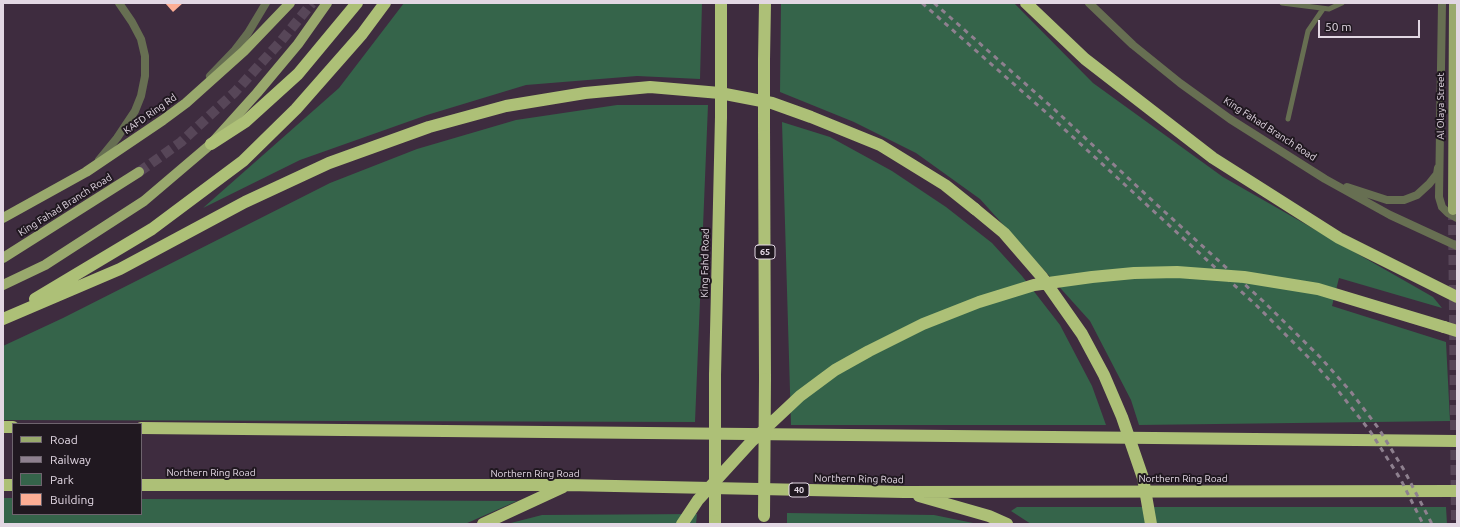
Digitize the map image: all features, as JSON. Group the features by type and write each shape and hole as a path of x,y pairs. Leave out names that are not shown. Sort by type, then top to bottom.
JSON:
{"highway":[{"path":"211,144 245,122 298,74 357,3"},
{"path":"3,318 152,229 243,160 296,109 362,34 385,3"},
{"name":"King Fahd Road","path":"715,524 715,375 721,117 721,3"},
{"name":"65","path":"763,520 766,379 764,125 765,3"},
{"path":"1026,3 1085,59 1212,158 1339,238 1457,297"},
{"path":"3,318 120,269 245,202 329,163 429,127 506,106 585,93 650,88 720,93 772,103 811,116 880,145 945,185 1004,233 1042,277 1082,334 1104,375 1122,417 1143,478 1151,524"},
{"path":"682,524 698,500 751,442 800,396 835,370 923,324 980,302 1034,285 1092,277 1141,273 1177,272 1244,277 1318,289 1457,331"},
{"path":"142,428 1457,442"},
{"name":"Northern Ring Road","path":"142,485 567,485 904,492 1457,491"},
{"path":"483,524 567,485"},
{"path":"904,492 968,510 1007,524"}],"main road":[{"name":"KAFD Ring Rd","path":"3,218 94,166 186,103 244,51 290,3"},
{"path":"3,285 45,265 144,200 211,144 257,94 294,49 327,3"},
{"name":"Al Olaya Street","path":"1454,3 1455,214"},
{"name":"King Fahad Branch Road","path":"3,258 139,172"}],"street":[{"path":"94,166 117,138 135,111 142,96 145,76 145,56 141,39 119,3"},
{"path":"186,103 235,50 248,33 266,3"},
{"name":"King Fahad Branch Road","path":"1089,3 1134,45 1180,83 1230,119 1325,179 1390,215 1457,246"},
{"path":"1442,3 1441,148 1439,197 1442,207 1448,213 1455,214"},
{"path":"1325,179 1387,200 1404,200 1417,195 1437,174 1441,148"}],"lane":[{"path":"1282,3 1329,9 1342,3"},
{"path":"1288,119 1308,31 1323,8"}],"green space":[{"path":"404,3 702,3 700,79 637,76 526,85 427,115 300,160 203,208 339,88"},
{"path":"781,3 1014,3 1093,83 1223,177 1433,297 1442,308 1339,278 1332,306 1446,342 1450,421 1139,425 1131,400 1090,321 980,199 916,153 854,122 780,92"},
{"path":"617,105 708,105 695,422 3,420 3,346 63,318 330,183 417,149 516,120"},
{"path":"782,122 830,137 892,171 946,207 992,243 1022,276 1060,325 1092,386 1106,425 791,425"},
{"path":"3,498 12,498 12,515 142,515 142,499 517,501 465,524 3,524"},
{"path":"1017,507 1446,507 1447,524 1031,524 1011,511"},
{"path":"787,513 934,515 978,524 787,524"},
{"path":"697,514 696,524 507,524 542,515"}],"building":[{"path":"165,3 183,3 173,12"}],"tunnel":[{"path":"139,172 181,142 235,92 281,41 312,3"},
{"path":"1453,210 1456,524"}],"railway":[{"path":"922,3 1050,116 1257,306 1312,361 1332,383 1370,431 1401,480 1423,524"},
{"path":"934,3 1055,110 1263,301 1320,357 1351,392 1379,429 1404,470 1432,524"}]}
